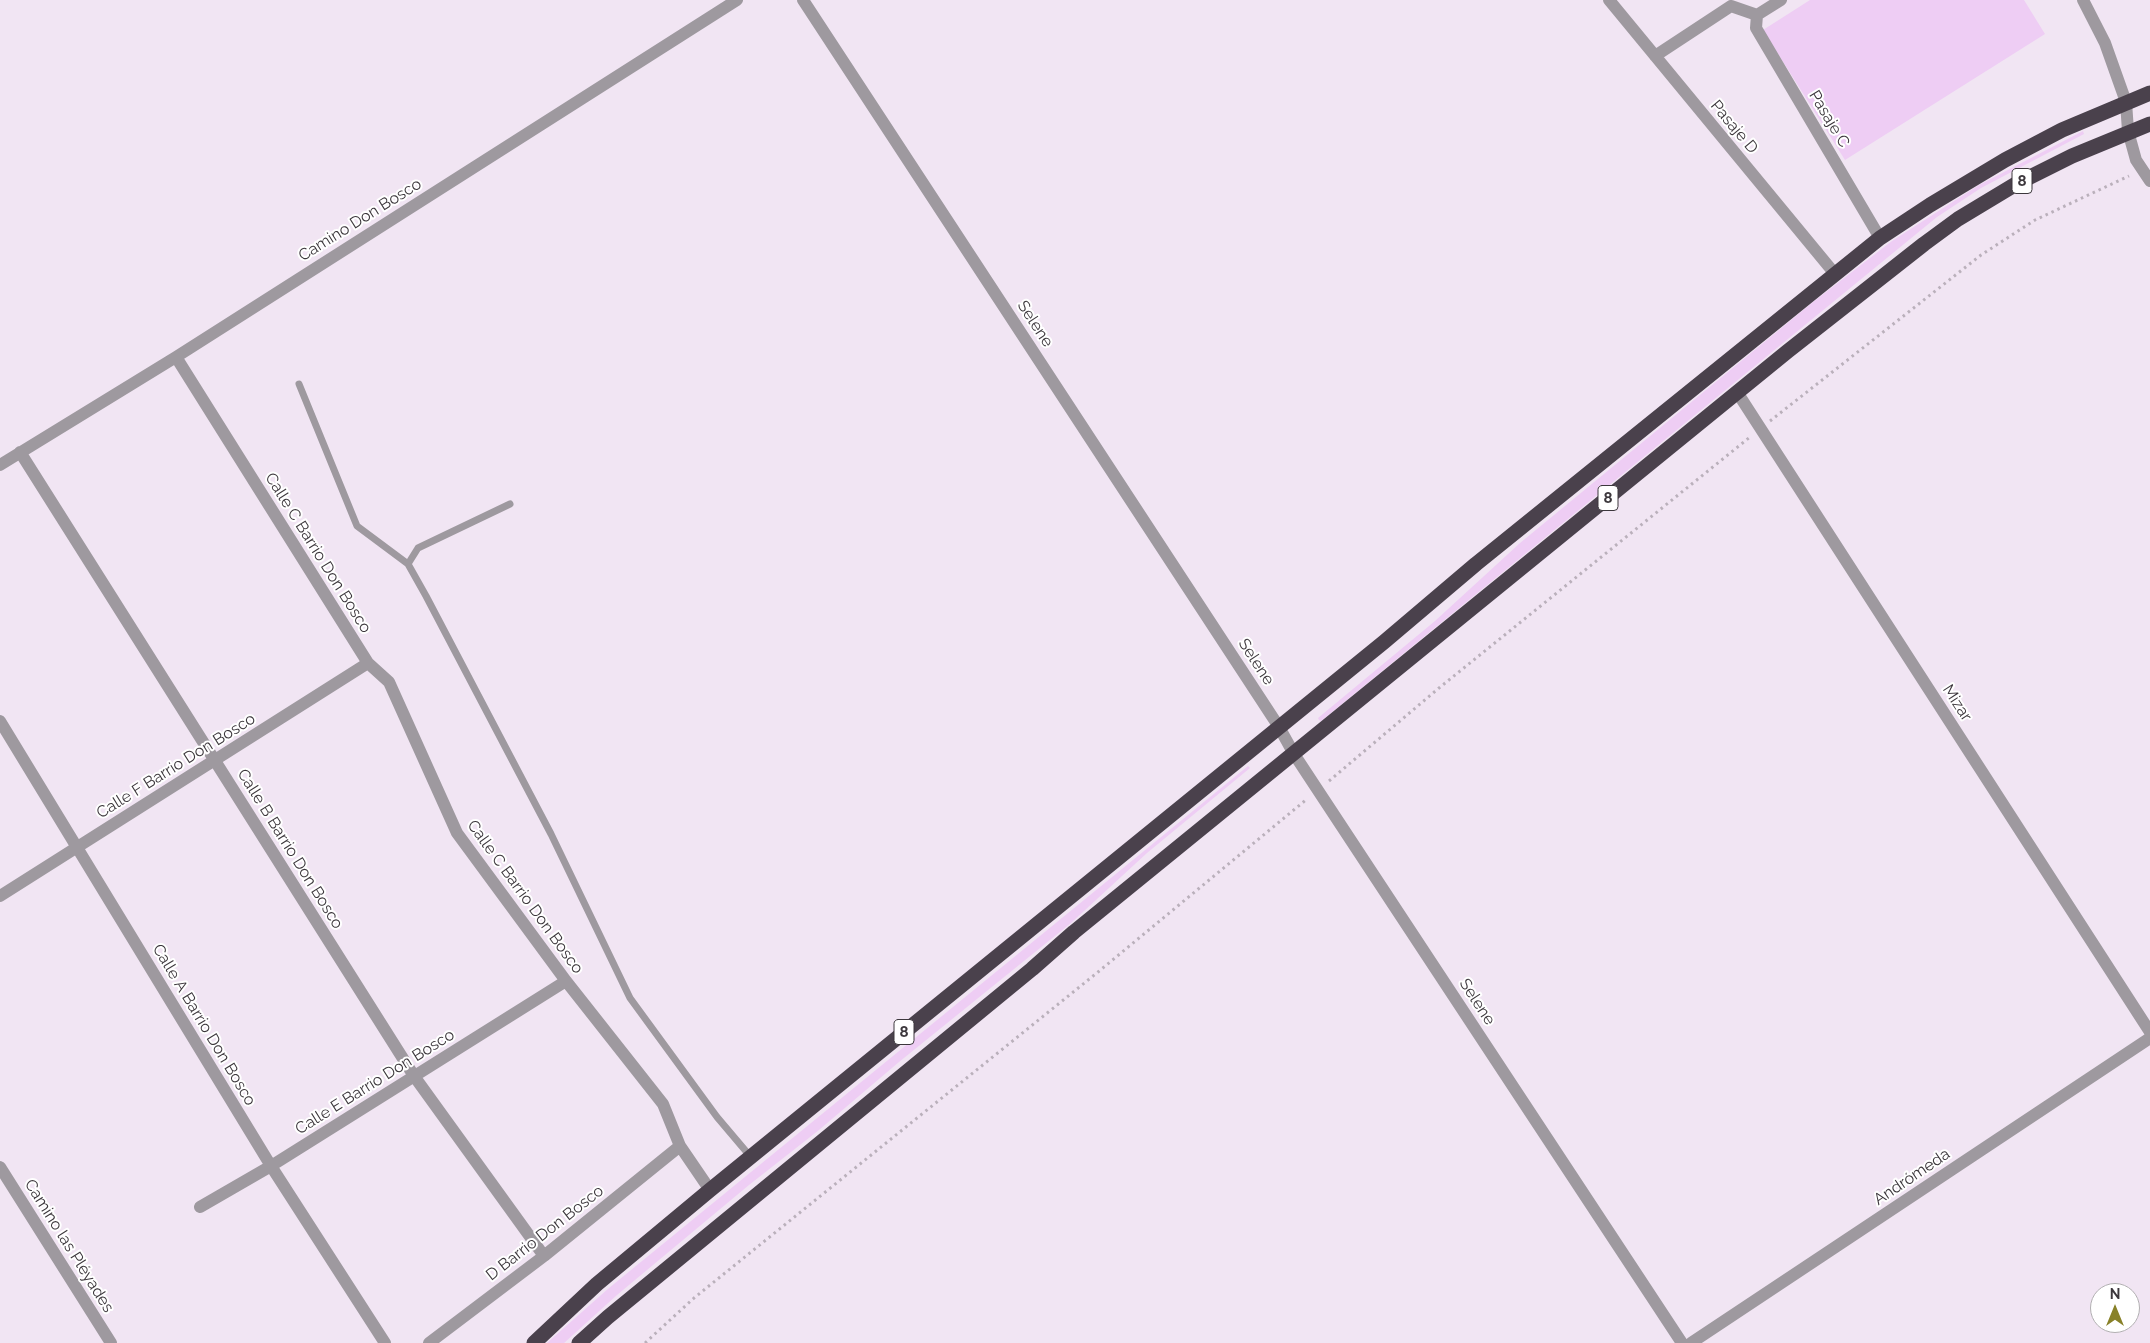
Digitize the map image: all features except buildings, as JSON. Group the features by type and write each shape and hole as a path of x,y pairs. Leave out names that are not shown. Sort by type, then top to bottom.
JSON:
{"highway":[{"name":"8","path":"534,1343 597,1284 750,1156 1384,642 1476,564 1880,238 1930,205 2005,160 2062,130 2150,93"},
{"name":"8","path":"579,1343 608,1316 1032,969 1074,932 1737,392 1924,244 1958,220 2016,184 2072,156 2128,131 2150,124"}],"street":[{"name":"Camino Don Bosco","path":"0,465 176,357 737,0"},
{"name":"Selene","path":"803,0 1279,727 1294,754 1682,1343"},
{"name":"Pasaje D","path":"1609,0 1835,274"},
{"path":"1655,56 1731,6 1757,15 1781,0"},
{"path":"2083,0 2105,43 2126,102 2128,131 2136,160 2150,181"},
{"name":"Pasaje C","path":"1757,15 1756,28 1880,238"},
{"name":"Calle C Barrio Don Bosco","path":"176,357 368,663 389,682 457,833 566,981 663,1104 680,1146 710,1190"},
{"name":"Mizar","path":"1737,392 2150,1032"},
{"name":"Calle B Barrio Don Bosco","path":"20,452 414,1076 544,1256"},
{"name":"Calle F Barrio Don Bosco","path":"0,896 368,663"},
{"name":"Calle A Barrio Don Bosco","path":"0,720 271,1166 385,1343"},
{"name":"Calle E Barrio Don Bosco","path":"200,1207 271,1166 566,981"},
{"name":"Andrómeda","path":"1691,1343 2150,1038"},
{"name":"D Barrio Don Bosco","path":"429,1343 544,1256 680,1146"},
{"name":"Camino las Pléyades","path":"0,1167 111,1343"}],"lane":[{"path":"299,384 357,526 408,564 551,834 630,998 717,1117 750,1156"},
{"path":"408,564 418,548 510,504"}],"path":[{"path":"645,1343 694,1298 1098,972 1454,676 1980,254 2035,220 2142,170"}],"shaded area":[{"path":"1810,0 2024,0 2045,34 1845,160 1763,30"},
{"path":"2083,131 2084,134 1981,188 1937,217 1321,721 1319,720 1318,718 1435,621 1520,543 1813,302 1892,241 1979,185"},
{"path":"1248,766 1250,768 1147,853 1071,923 899,1062 819,1130 749,1185 617,1295 564,1343 547,1343 609,1288"}]}
